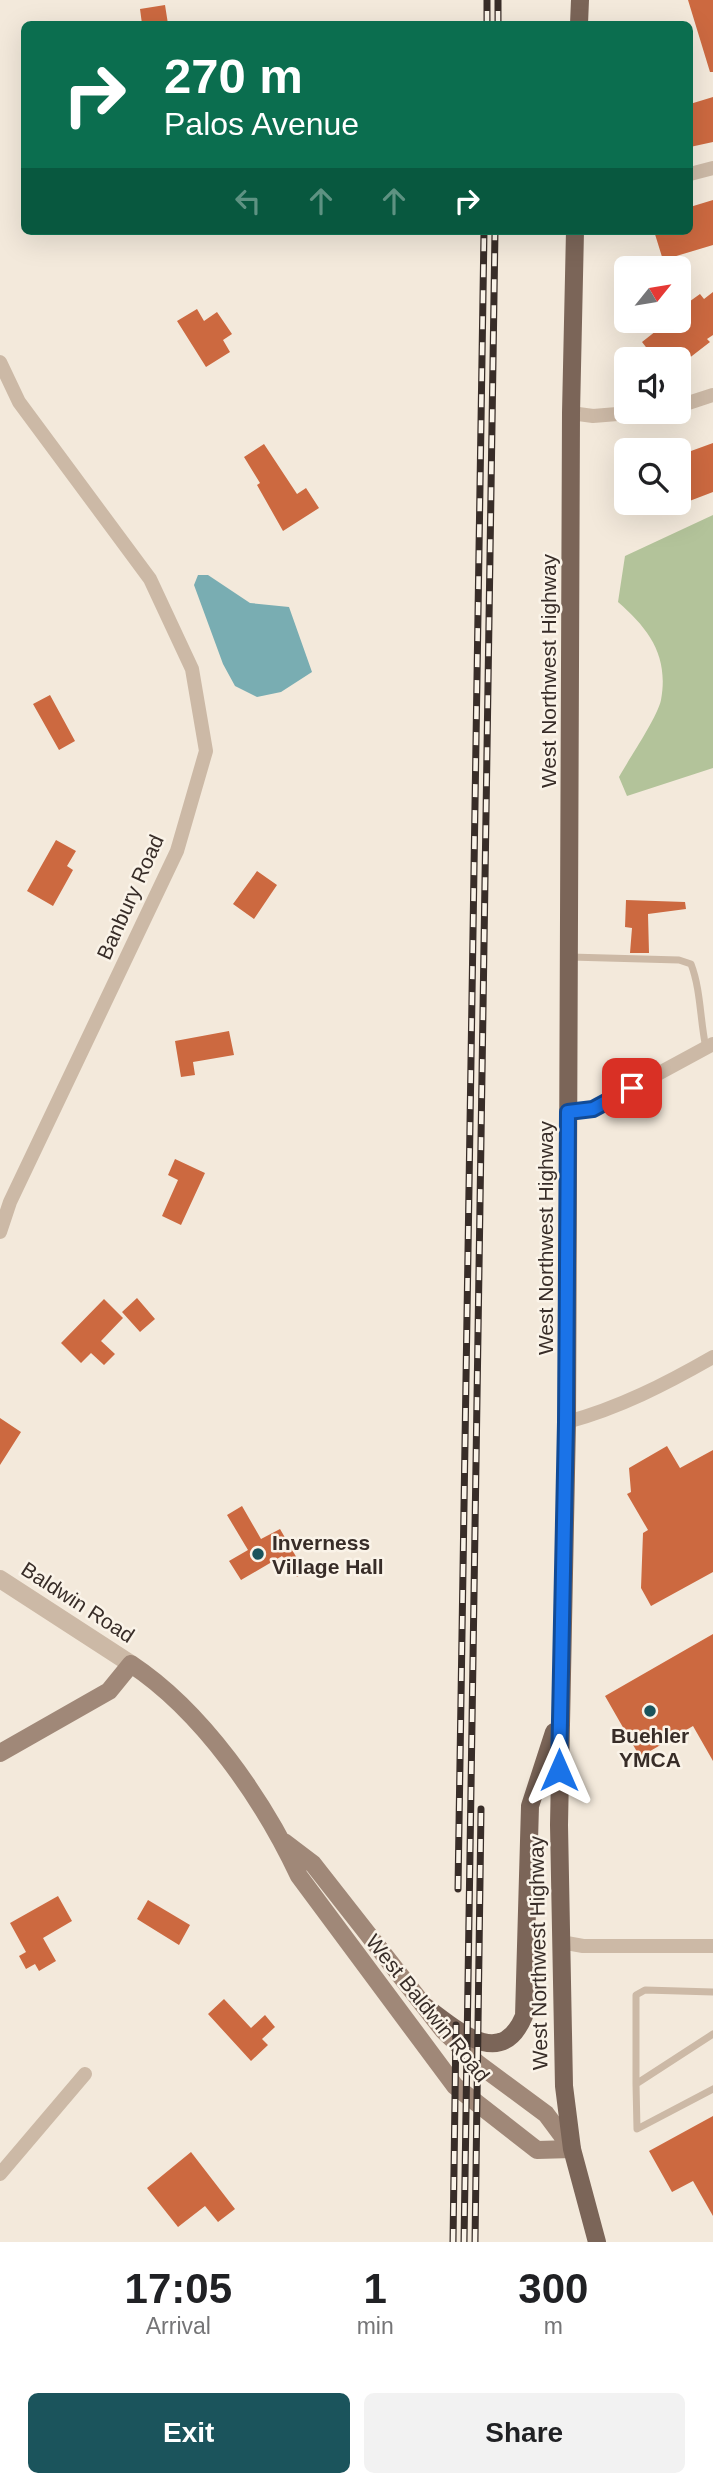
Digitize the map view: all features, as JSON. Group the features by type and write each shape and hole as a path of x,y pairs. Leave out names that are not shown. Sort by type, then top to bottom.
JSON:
{"main road":[{"path":"579,21 580,0"},
{"name":"West Northwest Highway","path":"575,235 571,413 566,1422 559,1715 561,1942 564,2085 572,2149 597,2242"},
{"path":"0,1753 109,1691 131,1664"},
{"name":"West Baldwin Road","path":"131,1664 180,1703 205,1731 282,1841 299,1876 455,2086 537,2150 572,2149"},
{"path":"426,2007 477,2042 501,2041 517,2032 524,2016 530,1806 559,1715"},
{"name":"West Baldwin Road","path":"282,1841 313,1864 426,2007 472,2059 546,2114 572,2149"}],"street":[{"path":"693,173 713,168"},
{"name":"Banbury Road","path":"0,362 19,402 150,579 191,669 206,751 177,851 5,1197 0,1232"},
{"path":"691,402 713,395"},
{"path":"571,413 593,416 614,414"},
{"path":"568,1112 593,1109 710,1046"},
{"path":"566,1422 601,1413 666,1384 713,1357"},
{"name":"Baldwin Road","path":"0,1579 131,1664"},
{"path":"561,1942 583,1945 713,1945"},
{"path":"0,2174 85,2074"}],"lane":[{"path":"570,957 679,960 691,964 697,980 698,1012 710,1046"},
{"path":"713,1992 645,1990 636,1995 637,2129 713,2089"},
{"path":"636,2084 713,2034"}],"green space":[{"path":"713,515 713,768 627,796 619,777 654,717 661,700 663,684 659,657 654,645 639,623 618,602 625,556"}],"water":[{"path":"198,575 208,575 250,603 289,607 312,672 281,692 257,697 235,686 223,664 194,585"}],"building":[{"path":"688,0 713,0 713,72 710,72"},
{"path":"165,5 168,21 142,21 140,9"},
{"path":"713,97 713,142 693,146 693,103"},
{"path":"713,200 713,245 676,256 662,256 655,235 693,235 693,206"},
{"path":"713,292 713,335 707,339 710,342 691,357 691,347 646,347 642,342 653,333 691,333 691,300 700,294 704,299"},
{"path":"197,309 204,321 217,312 232,334 223,340 230,352 206,367 177,321"},
{"path":"713,443 713,492 691,500 691,451"},
{"path":"264,444 297,494 306,488 319,508 283,531 244,457"},
{"path":"50,695 75,741 59,750 33,704"},
{"path":"56,840 76,851 67,866 73,870 53,906 27,891"},
{"path":"257,871 277,885 254,919 233,904"},
{"path":"626,900 685,902 686,909 648,914 649,953 630,953 632,928 625,927"},
{"path":"229,1031 234,1055 193,1062 195,1075 181,1077 175,1041"},
{"path":"175,1159 205,1173 181,1225 162,1216 178,1180 168,1175"},
{"path":"137,1298 155,1319 140,1332 122,1312"},
{"path":"104,1299 123,1318 101,1341 115,1354 104,1365 91,1353 81,1363 61,1343"},
{"path":"0,1418 21,1432 0,1465"},
{"path":"667,1446 680,1468 713,1450 713,1572 651,1606 641,1588 643,1533 648,1530 627,1494 631,1492 629,1468"},
{"path":"242,1506 261,1539 280,1529 305,1572 297,1577 282,1556 241,1580 229,1561 248,1550 227,1515"},
{"path":"713,1634 713,1761 693,1726 640,1757 605,1696"},
{"path":"58,1896 72,1921 43,1938 56,1961 39,1971 35,1964 26,1969 19,1956 26,1952 10,1923"},
{"path":"148,1900 190,1925 179,1945 137,1919"},
{"path":"224,1999 251,2028 265,2015 275,2027 262,2039 268,2045 251,2061 208,2014"},
{"path":"713,2116 713,2216 693,2181 672,2192 649,2151"},
{"path":"191,2152 235,2209 218,2222 205,2206 178,2227 147,2188"}],"railway":[{"path":"487,0 487,21"},
{"path":"498,0 498,21"},
{"path":"458,1889 484,235"},
{"path":"464,2242 495,235"},
{"path":"475,2242 481,1809"},
{"path":"453,2242 456,2025"}],"place":[{"name":"Inverness Village Hall","path":"258,1554"},
{"name":"Buehler YMCA","path":"650,1711"}],"route":[{"path":"559,1770 566,1422 568,1112 593,1109 632,1088"}]}
